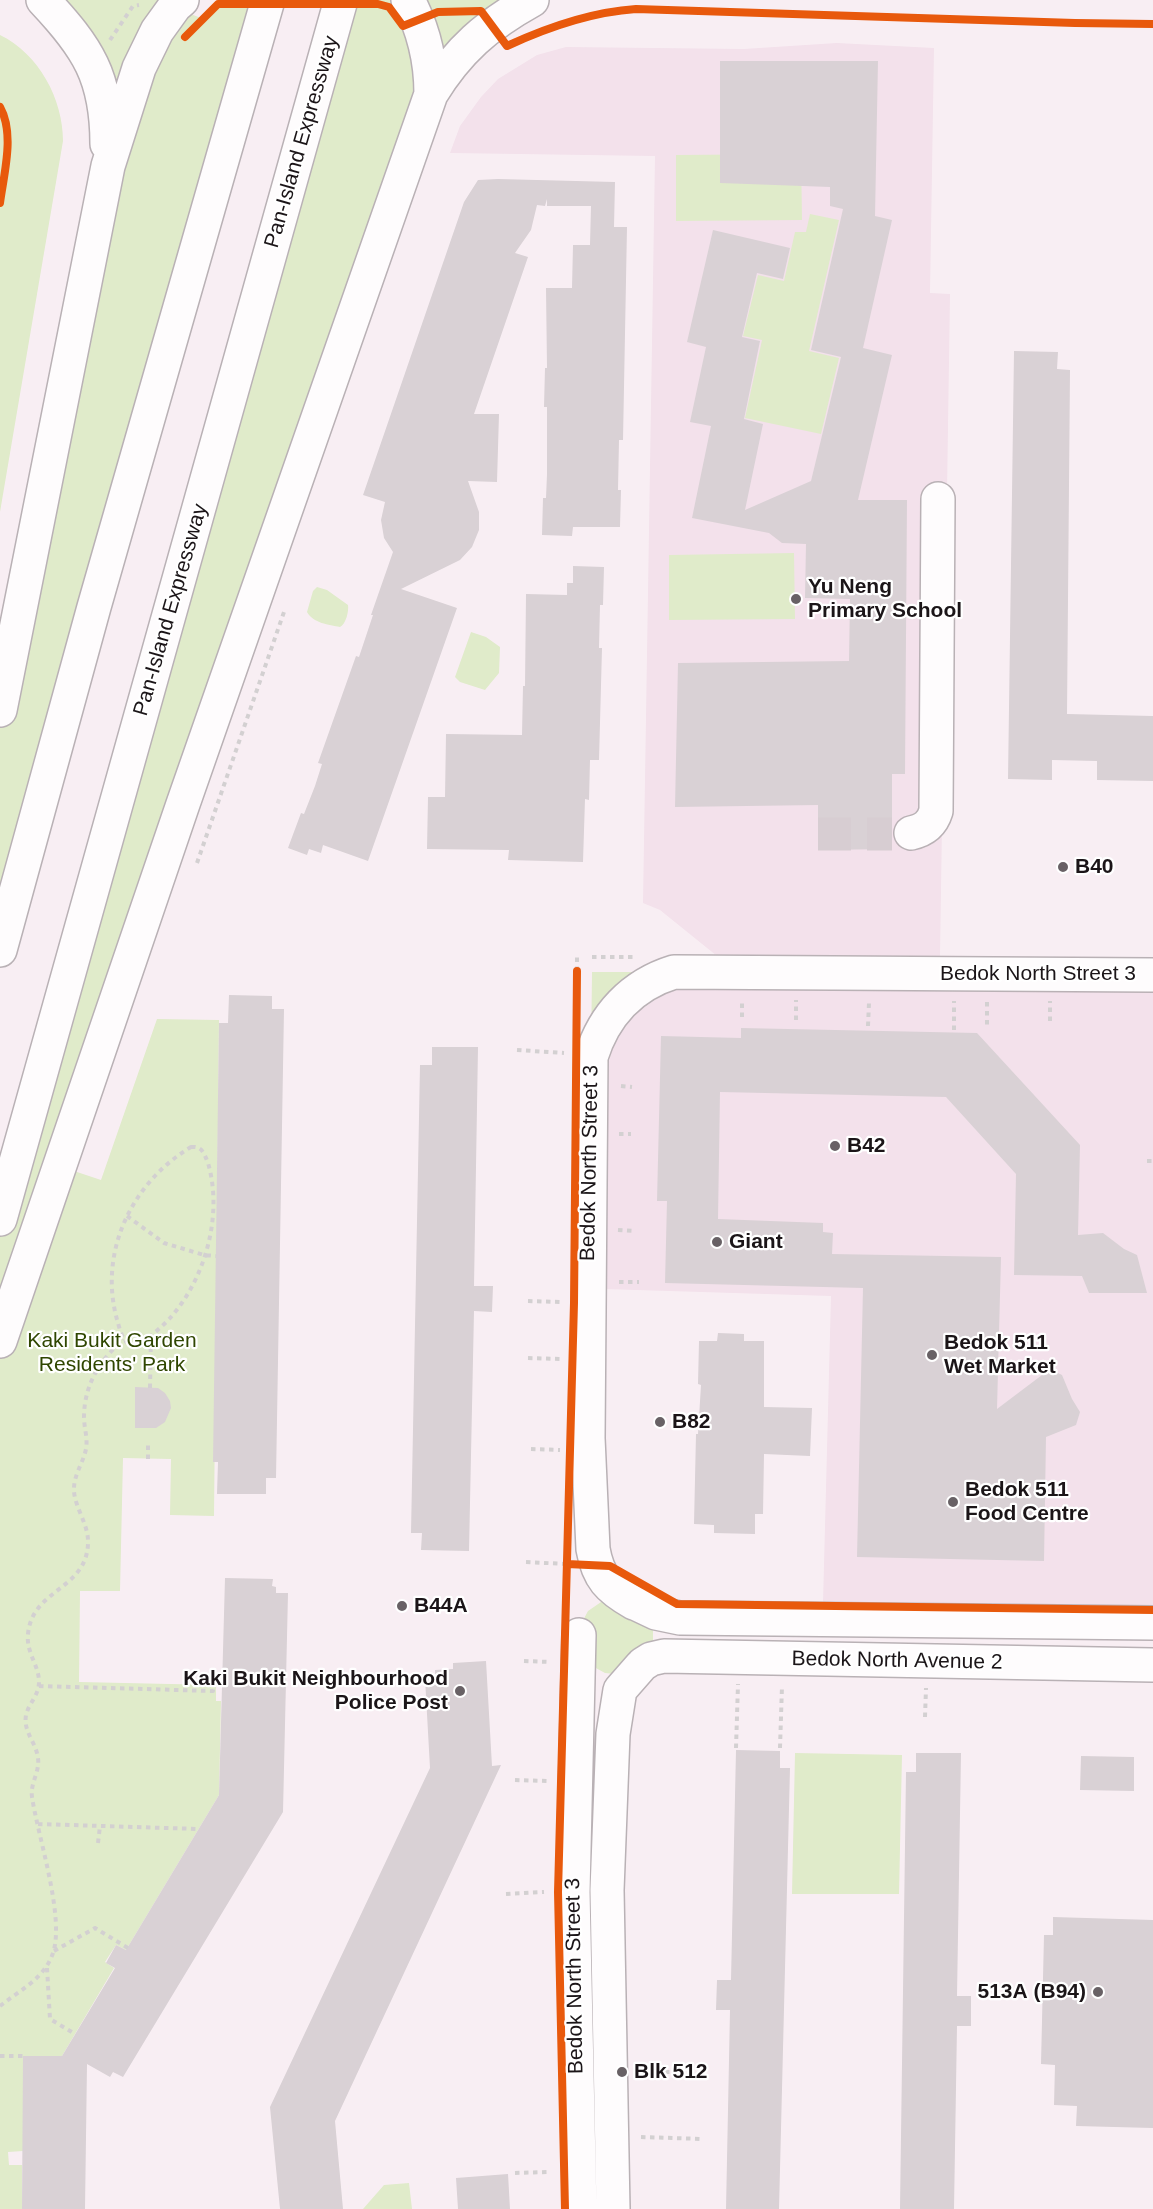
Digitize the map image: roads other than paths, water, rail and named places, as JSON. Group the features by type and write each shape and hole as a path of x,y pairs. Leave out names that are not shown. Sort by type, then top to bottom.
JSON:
{"main road":[{"path":"43,0 84,49 99,79 105,103 108,166"},
{"path":"0,710 108,166 139,68 157,31 182,0"},
{"path":"0,950 94,607 268,0"},
{"name":"Pan-Island Expressway","path":"0,1219 341,0"},
{"path":"408,0 419,20 424,36 430,69 431,94"},
{"path":"0,1341 179,815 431,94 446,69 466,46 487,28 532,0"},
{"path":"911,833 929,825 936,811 938,499"},
{"name":"Bedok North Street 3","path":"635,1603 574,1564 593,1541 588,1438 591,1057 597,1039 618,1007 648,983 674,972 1153,975"},
{"path":"617,1598 635,1603 649,1617 655,1634 650,1654 642,1665 622,1674 603,1672 594,1667 585,1657 579,1635 584,1617 598,1603 617,1598"},
{"name":"Bedok North Avenue 2","path":"635,1603 656,1613 680,1618 1153,1623"},
{"name":"Bedok North Street 3","path":"579,1635 573,1892 580,2209"},
{"name":"Bedok North Avenue 2","path":"642,1665 651,1659 664,1656 1153,1665"},
{"name":"Bedok North Street 3","path":"613,2209 607,1890 613,1741 618,1696 624,1684 642,1665"}],"tunnel":[{"path":"818,834 892,834"}],"place":[{"name":"Yu Neng Primary School","path":"796,599"},
{"name":"B40","path":"1063,867"},
{"name":"B42","path":"835,1146"},
{"name":"Giant","path":"717,1242"},
{"name":"Bedok 511 Wet Market","path":"932,1355"},
{"name":"B82","path":"660,1422"},
{"name":"Bedok 511 Food Centre","path":"953,1502"},
{"name":"B44A","path":"402,1606"},
{"name":"Kaki Bukit Neighbourhood Police Post","path":"460,1691"},
{"name":"513A (B94)","path":"1098,1992"},
{"name":"Blk 512","path":"622,2072"}],"park label":[{"name":"Kaki Bukit Garden Residents' Park","path":"112,1353"}]}
